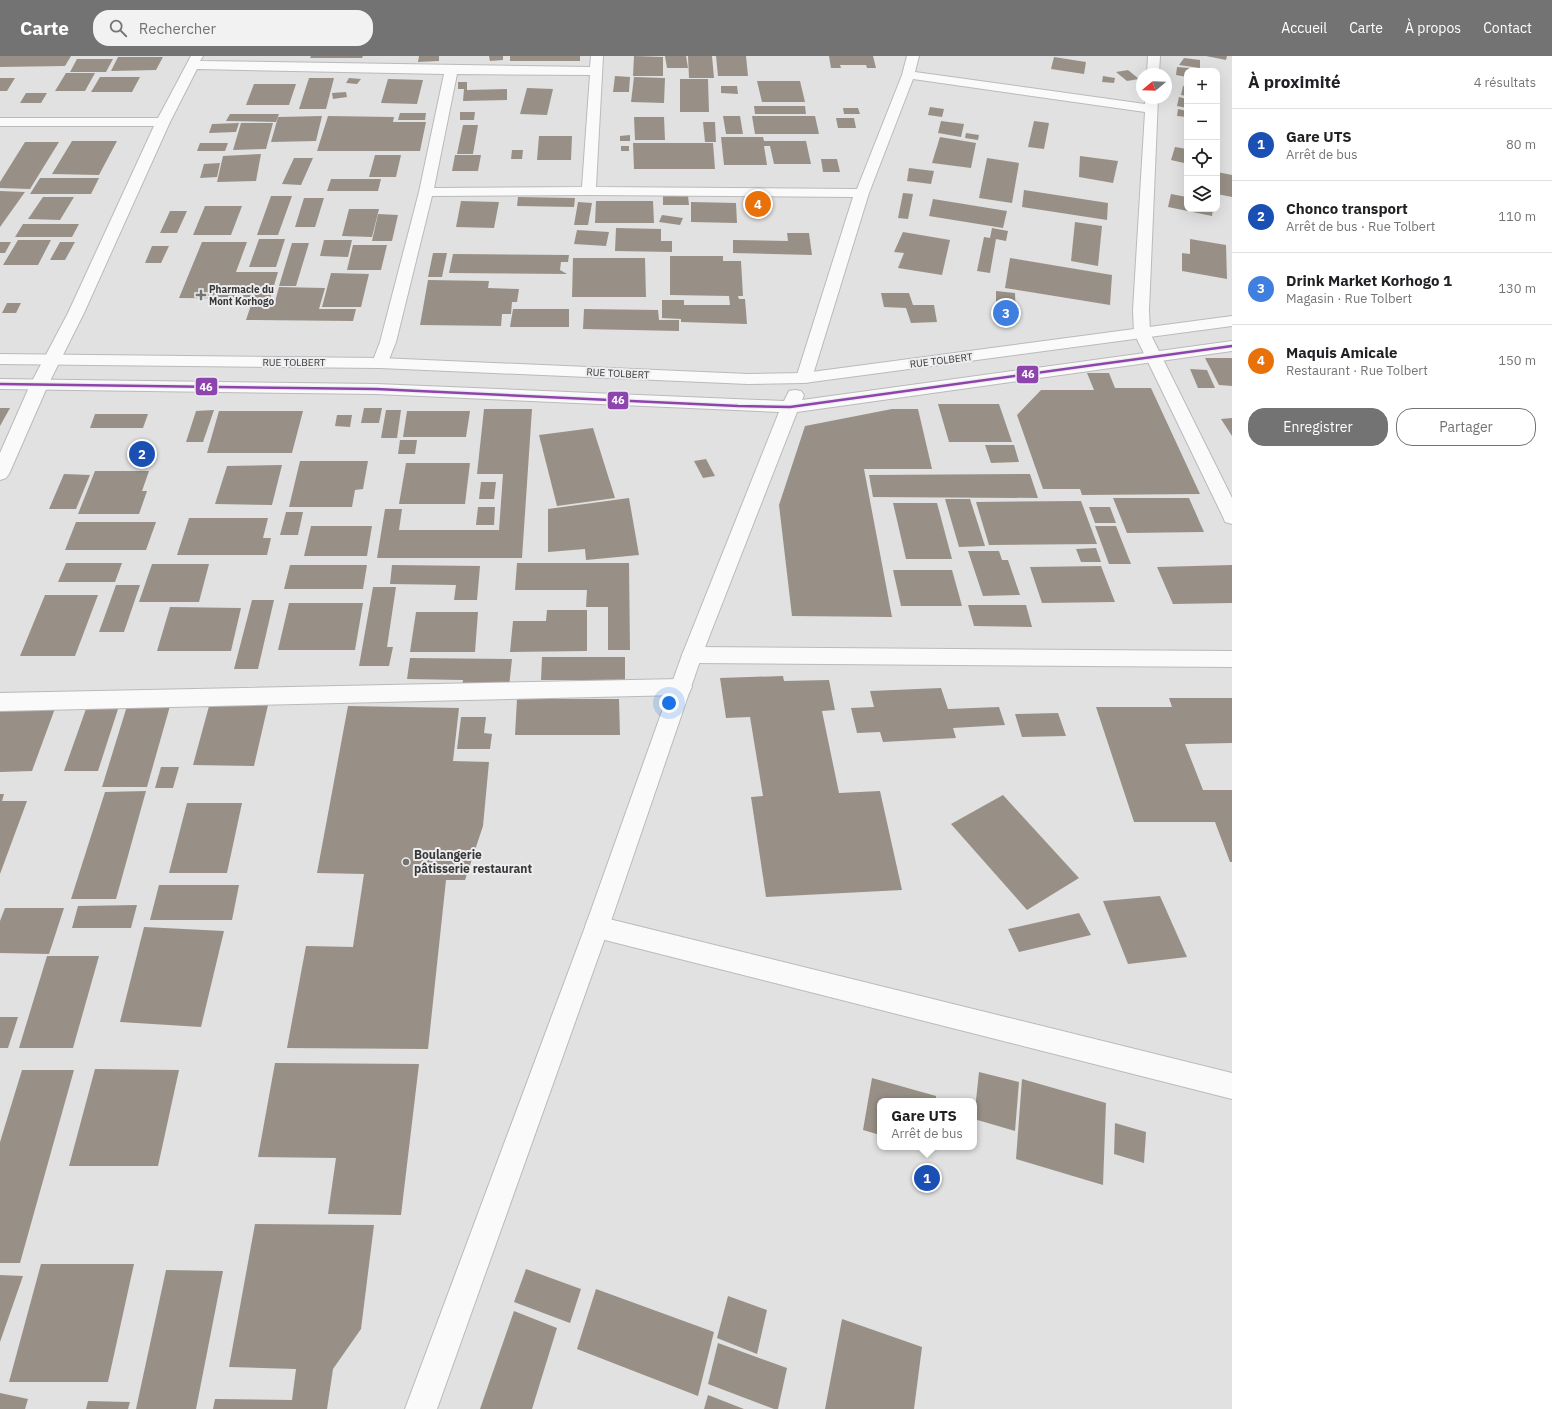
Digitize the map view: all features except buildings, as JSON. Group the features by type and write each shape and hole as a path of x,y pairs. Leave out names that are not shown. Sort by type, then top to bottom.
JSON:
{"street":[{"path":"589,191 597,56"},
{"path":"421,1409 597,927 692,655 790,407 804,378 862,193 908,75 913,56"},
{"path":"1153,68 1154,56"},
{"path":"0,474 39,385 76,312 163,122 194,61 451,70 596,71"},
{"path":"380,363 388,342 426,192 451,70"},
{"path":"908,75 1136,102"},
{"path":"1152,104 1141,310 1142,333 1232,517"},
{"path":"0,122 163,122"},
{"path":"426,192 589,191 862,193"},
{"name":"RUE TOLBERT","path":"0,360 380,363 748,379 804,378 1232,321"},
{"path":"0,384 376,388 730,406 790,407 1232,346"},
{"path":"692,655 1232,659"},
{"path":"0,702 681,687"},
{"path":"597,927 1232,1086"}],"transit line":[{"name":"46","path":"0,384 376,389 738,406 790,407 1232,346"}],"place":[{"name":"Maquis Amicale","path":"758,204"},
{"name":"Pharmacie du Mont Korhogo","path":"201,295"},
{"name":"Drink Market Korhogo 1","path":"1006,313"},
{"name":"Chonco transport","path":"142,454"},
{"name":"Boulangerie pâtisserie restaurant","path":"406,862"},
{"name":"Gare UTS","path":"927,1178"}]}
